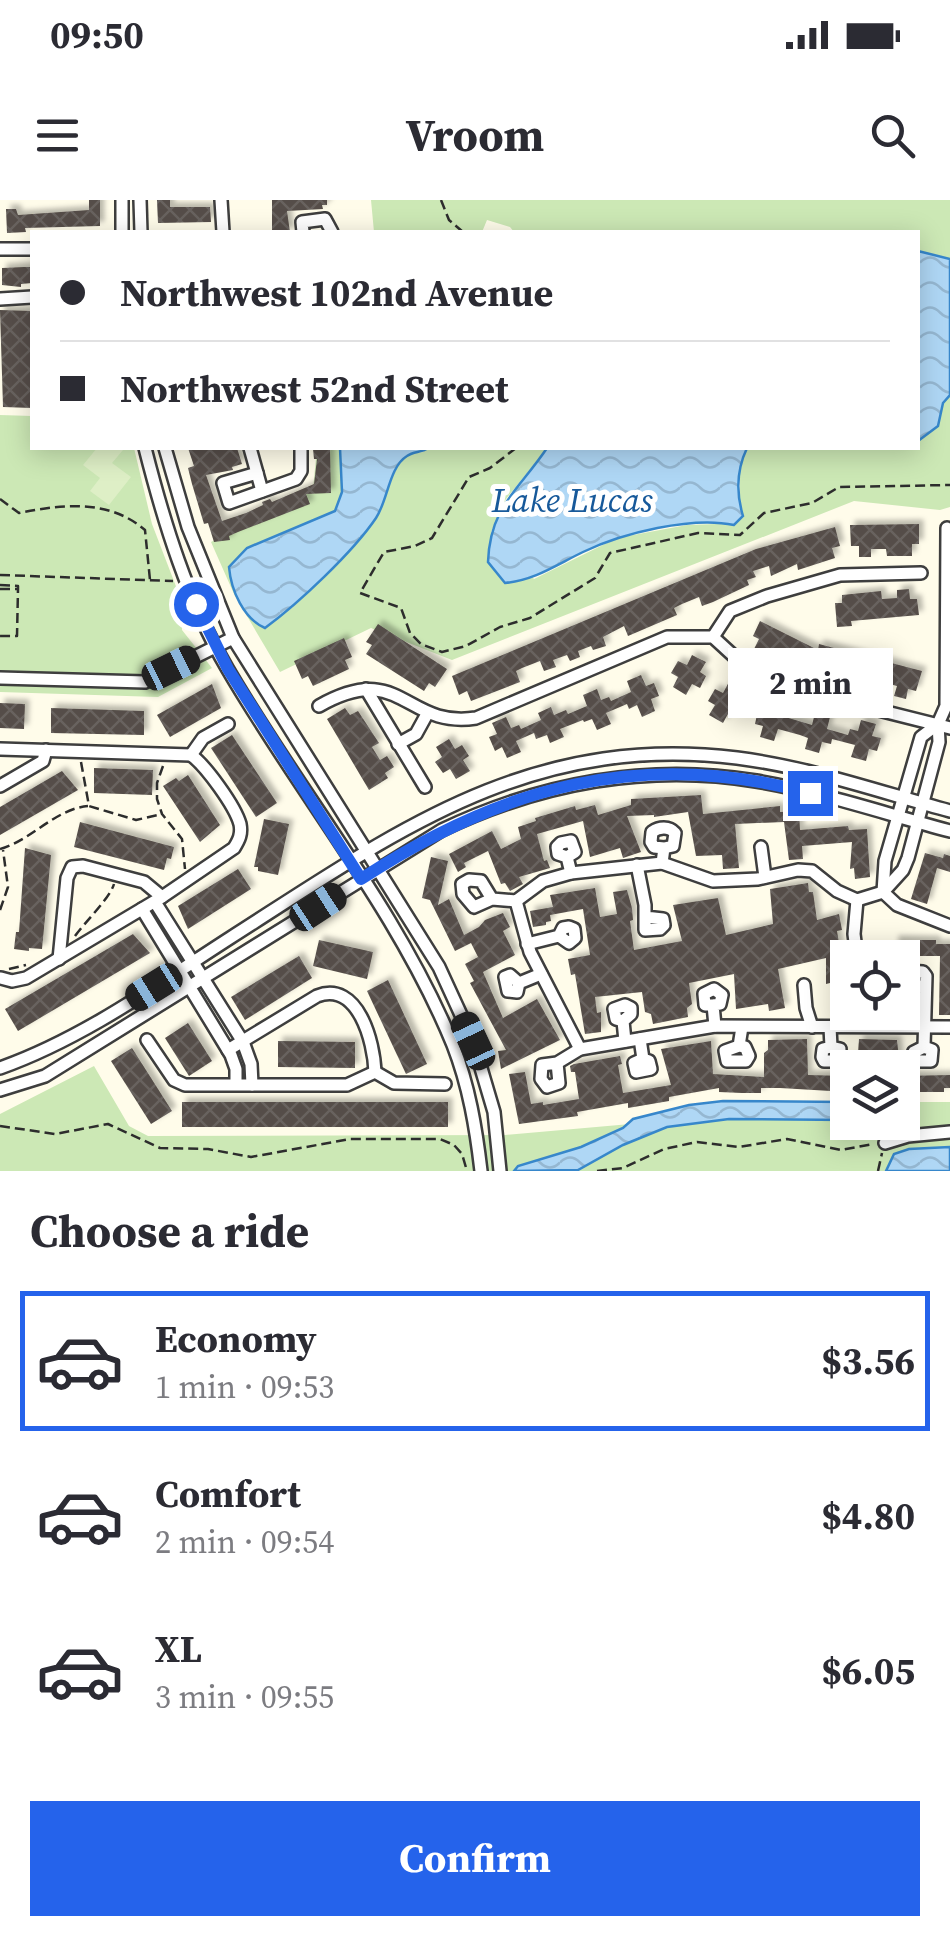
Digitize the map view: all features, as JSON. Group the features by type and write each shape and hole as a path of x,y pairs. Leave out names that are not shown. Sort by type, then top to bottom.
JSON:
{"street":[{"path":"122,200 122,230"},
{"path":"140,200 141,230"},
{"path":"222,200 223,230"},
{"path":"303,230 302,222 326,218 331,230"},
{"path":"0,250 30,249"},
{"path":"0,299 30,297"},
{"path":"146,450 168,527 215,646 422,976 454,1048 474,1116 480,1171"},
{"path":"166,450 194,543 233,638 439,967 473,1041 494,1112 500,1171"},
{"path":"251,450 262,491"},
{"path":"257,473 223,483 229,503 299,476 301,450"},
{"path":"492,899 516,901 543,881 571,873 662,863 713,881 812,871 837,891 857,900 883,892 904,870 944,726 948,685 948,528"},
{"path":"713,637 730,611 767,596 840,575 920,573"},
{"path":"319,706 345,691 366,689 392,691 426,714 458,721 476,718 667,637 713,637 749,670 779,685 944,726"},
{"path":"0,678 145,682 233,638"},
{"path":"366,689 425,787"},
{"path":"398,744 416,734 426,714"},
{"path":"191,755 203,738 228,724"},
{"path":"883,892 885,862 921,737 944,726"},
{"path":"0,748 191,755 204,766 240,824 240,838 234,848 190,879 60,959 19,980 0,978"},
{"path":"0,786 43,761 46,750"},
{"path":"702,756 702,775"},
{"path":"0,1068 77,1032 367,852 460,800 540,772 617,758 702,756 778,766 950,811"},
{"path":"0,1090 45,1076 203,981 378,868 462,820 546,790 616,778 702,775 789,788 950,831"},
{"path":"761,847 764,878"},
{"path":"662,863 664,848"},
{"path":"567,858 571,873"},
{"path":"636,864 646,917"},
{"path":"60,959 67,878 72,867 82,866 144,882 243,1042 251,1064 252,1085"},
{"path":"883,892 897,905 950,926"},
{"path":"855,940 857,900"},
{"path":"516,901 528,944 580,1049"},
{"path":"142,909 228,1050 236,1069 236,1084"},
{"path":"528,944 559,936"},
{"path":"519,983 541,974"},
{"path":"804,985 812,1027"},
{"path":"924,1047 925,987"},
{"path":"228,1050 317,996 338,993 353,1004 368,1034 374,1050 375,1072"},
{"path":"713,1005 715,1026"},
{"path":"214,1028 228,1020"},
{"path":"623,1021 626,1041"},
{"path":"557,1063 580,1049 715,1026 830,1027"},
{"path":"739,1046 742,1026"},
{"path":"923,1027 950,1027"},
{"path":"830,1030 830,1047"},
{"path":"640,1039 643,1059"},
{"path":"147,1040 180,1084 347,1084 375,1072"},
{"path":"375,1072 394,1084 445,1084"},
{"path":"885,1143 908,1136 950,1132"}],"path":[{"path":"441,200 449,220 461,230"},
{"path":"513,450 470,477 432,538 416,546 384,552 360,593 401,608 410,633 421,644 442,652 466,646 500,626 530,618 595,578 610,553 698,534 740,535 764,513 812,504 838,487 950,485"},
{"path":"0,499 19,513 90,506 128,515 145,530 150,580"},
{"path":"0,575 177,582"},
{"path":"13,576 13,585"},
{"path":"0,587 18,586 17,636 0,636"},
{"path":"0,587 18,590"},
{"path":"81,751 89,806"},
{"path":"172,753 157,782 157,799 162,814 182,838 182,860 190,879"},
{"path":"0,910 8,886 1,848 24,840 70,810 89,806 136,820 162,814"},
{"path":"61,945 111,895 116,875"},
{"path":"0,1126 56,1134 108,1124 160,1148 208,1149 252,1157 350,1139 440,1139 462,1154 468,1171"},
{"path":"597,1171 623,1168 664,1149 697,1142 739,1147 787,1139 841,1150 885,1143 878,1171"}],"green space":[{"path":"371,200 950,200 950,259 920,252 920,230 512,230 487,220 483,230 374,230"},
{"path":"950,395 950,507 940,510 854,501 452,660 371,628 280,672 234,594 211,542 313,489 317,450 340,450 342,492 335,511 247,548 230,576 245,611 292,608 376,518 397,467 408,454 426,450 545,450 506,499 491,532 534,579 617,538 687,525 716,524 740,505 740,462 746,450 920,450 920,440 938,426 943,403"},
{"path":"0,415 30,416 30,450 134,450 152,524 182,602 182,630 212,668 158,697 0,692"},
{"path":"95,450 123,450 112,463 131,477 109,505 90,491 100,478 83,465"},
{"path":"94,1066 129,1126 148,1136 505,1135 830,1106 830,1140 920,1140 920,1102 950,1102 950,1171 0,1171 0,1114"}],"water":[{"path":"920,252 950,259 950,395 943,403 938,426 920,440"},
{"path":"340,450 425,450 401,461 380,511 354,546 265,628 258,624 240,603 229,567 247,548 335,511 342,492"},
{"name":"Lake Lucas","path":"546,450 746,450 739,481 743,516 734,525 698,523 637,533 599,545 536,575 505,583 488,562 494,526"},
{"path":"723,1101 830,1102 830,1120 729,1119 667,1127 578,1170 514,1171 518,1166 581,1147 623,1128 633,1119"},
{"path":"950,1147 950,1171 886,1171 894,1154 909,1149"}],"building":[{"path":"89,200 100,200 100,226 25,228 26,232 7,233 6,209 16,209 18,215 89,210"},
{"path":"157,200 170,200 170,207 210,207 211,222 158,223"},
{"path":"272,200 327,200 323,209 287,211 290,230 272,230"},
{"path":"30,267 30,283 21,287 2,285 2,268"},
{"path":"0,310 30,311 30,408 3,407"},
{"path":"189,450 238,450 242,464 232,467 233,470 206,475 222,521 314,484 317,459 313,450 330,450 331,493 306,494 310,504 229,536 230,540 214,542 192,484 188,468 194,466"},
{"path":"919,524 919,544 912,544 912,556 887,556 886,549 871,549 871,557 859,557 859,546 851,546 850,525"},
{"path":"835,527 840,546 832,548 835,558 798,570 797,564 771,576 769,566 753,571 756,577 747,580 749,585 713,602 702,606 699,597 674,608 677,615 628,636 624,626 603,637 606,646 578,651 580,657 570,661 567,655 553,660 556,667 544,671 540,661 522,668 516,671 520,682 471,701 467,691 459,695 452,676 756,549"},
{"path":"909,589 910,599 917,599 919,615 851,621 852,626 837,627 835,603 842,603 842,595 881,591 882,599 897,598 897,590"},
{"path":"760,621 818,650 819,644 922,671 916,691 908,689 906,699 894,696 897,686 882,682 879,692 868,689 870,682 862,680 863,677 847,672 844,682 820,676 822,667 794,659 789,668 754,649 759,639 753,636"},
{"path":"378,624 447,669 435,687 429,683 424,691 366,654 372,645 366,642"},
{"path":"344,638 352,657 345,660 349,669 313,686 308,676 302,679 294,661"},
{"path":"692,655 706,662 700,672 706,676 700,688 692,684 686,695 673,687 678,677 671,673 678,661 687,665"},
{"path":"641,675 646,686 654,683 659,696 651,699 655,711 642,717 637,705 629,709 627,704 606,713 611,724 597,730 592,719 583,720 560,729 564,737 550,743 547,735 536,739 534,733 516,741 521,752 507,758 502,747 495,751 489,737 497,734 492,723 506,717 511,728 519,725 521,729 541,720 538,713 551,707 554,715 566,710 568,714 587,706 583,695 597,689 601,700 609,697 611,701 631,692 627,681"},
{"path":"729,682 743,690 737,700 744,704 737,716 729,712 723,723 709,715 715,705 708,701 715,689 723,693"},
{"path":"212,684 221,708 170,737 157,715"},
{"path":"770,701 785,705 782,716 812,725 815,713 830,717 827,729 848,735 850,729 858,731 861,720 876,724 872,736 881,738 877,751 869,749 866,761 851,757 855,745 832,739 831,744 822,742 819,753 805,749 808,738 778,729 774,741 760,737 763,726 755,724 758,710 767,713"},
{"path":"0,703 25,704 24,729 0,728"},
{"path":"51,708 144,711 144,735 51,733"},
{"path":"345,708 350,715 358,711 379,743 372,747 380,760 387,756 394,767 385,773 388,778 369,790 327,719"},
{"path":"232,735 277,803 256,817 211,748"},
{"path":"449,739 455,749 462,745 469,756 463,760 470,771 456,779 450,769 443,773 435,762 442,757 436,747"},
{"path":"94,768 153,770 152,795 94,793"},
{"path":"62,771 78,790 0,835 0,807"},
{"path":"188,775 220,825 200,842 163,786"},
{"path":"701,795 703,814 780,806 780,812 799,811 800,830 848,826 849,830 867,829 870,877 855,879 854,868 850,869 852,842 802,846 803,859 789,860 784,822 735,824 739,868 723,869 722,855 696,856 688,812 627,816 641,852 623,858 620,848 590,857 583,821 537,834 544,861 550,868 519,877 523,884 510,891 505,883 501,884 488,851 464,863 466,867 458,872 449,854 492,831 501,849 521,839 518,827 575,806 576,810 595,805 598,815 631,805 631,799"},
{"path":"264,819 289,824 278,875 254,867"},
{"path":"80,822 174,847 171,859 167,858 164,870 74,847"},
{"path":"25,848 51,855 42,949 29,951 14,949 19,932"},
{"path":"925,853 950,856 950,872 937,868 927,904 911,899"},
{"path":"431,857 448,861 438,905 449,899 464,935 503,913 510,927 503,931 515,955 483,972 503,1018 537,999 560,1040 501,1069 498,1051 506,1050 470,983 474,981 465,964 478,957 471,943 455,951 430,900 422,898"},
{"path":"238,869 251,889 188,929 178,906"},
{"path":"808,883 817,920 839,914 842,930 837,931 839,940 830,940 830,983 826,984 826,958 778,969 785,1008 769,1011 768,1004 736,1009 734,974 689,983 692,1004 687,1008 688,1017 653,1024 651,1014 645,1012 642,992 595,997 597,1013 601,1012 601,1032 585,1034 575,974 571,975 568,959 590,955 583,909 550,915 551,921 546,925 533,927 530,911 553,907 550,895 595,888 600,917 617,914 613,892 627,890 634,950 682,941 673,905 718,898 726,935 773,924 770,889"},
{"path":"133,934 150,953 18,1031 5,1009"},
{"path":"319,940 373,952 367,979 313,966"},
{"path":"920,940 950,944 950,1015 939,1015 940,956 920,956"},
{"path":"299,956 312,978 245,1020 231,997"},
{"path":"388,980 427,1064 406,1074 367,991"},
{"path":"188,1023 212,1061 189,1076 165,1038"},
{"path":"807,1039 808,1075 830,1076 830,1091 761,1088 761,1093 742,1093 719,1092 719,1088 669,1097 669,1101 628,1108 628,1103 577,1112 578,1116 519,1124 509,1074 525,1072 531,1104 543,1105 579,1099 575,1072 571,1072 570,1066 620,1056 623,1093 671,1085 661,1049 711,1041 713,1074 764,1077 768,1040"},
{"path":"859,1039 897,1040 898,1050 858,1050"},
{"path":"278,1041 355,1042 355,1068 278,1067"},
{"path":"132,1048 172,1111 151,1124 111,1061"},
{"path":"950,1075 950,1088 944,1088 944,1092 920,1092 920,1076"},
{"path":"182,1102 448,1102 448,1127 182,1127"}],"route":[{"path":"196,604 228,669 361,879 462,820 571,784 679,774 754,780 810,793"}]}
